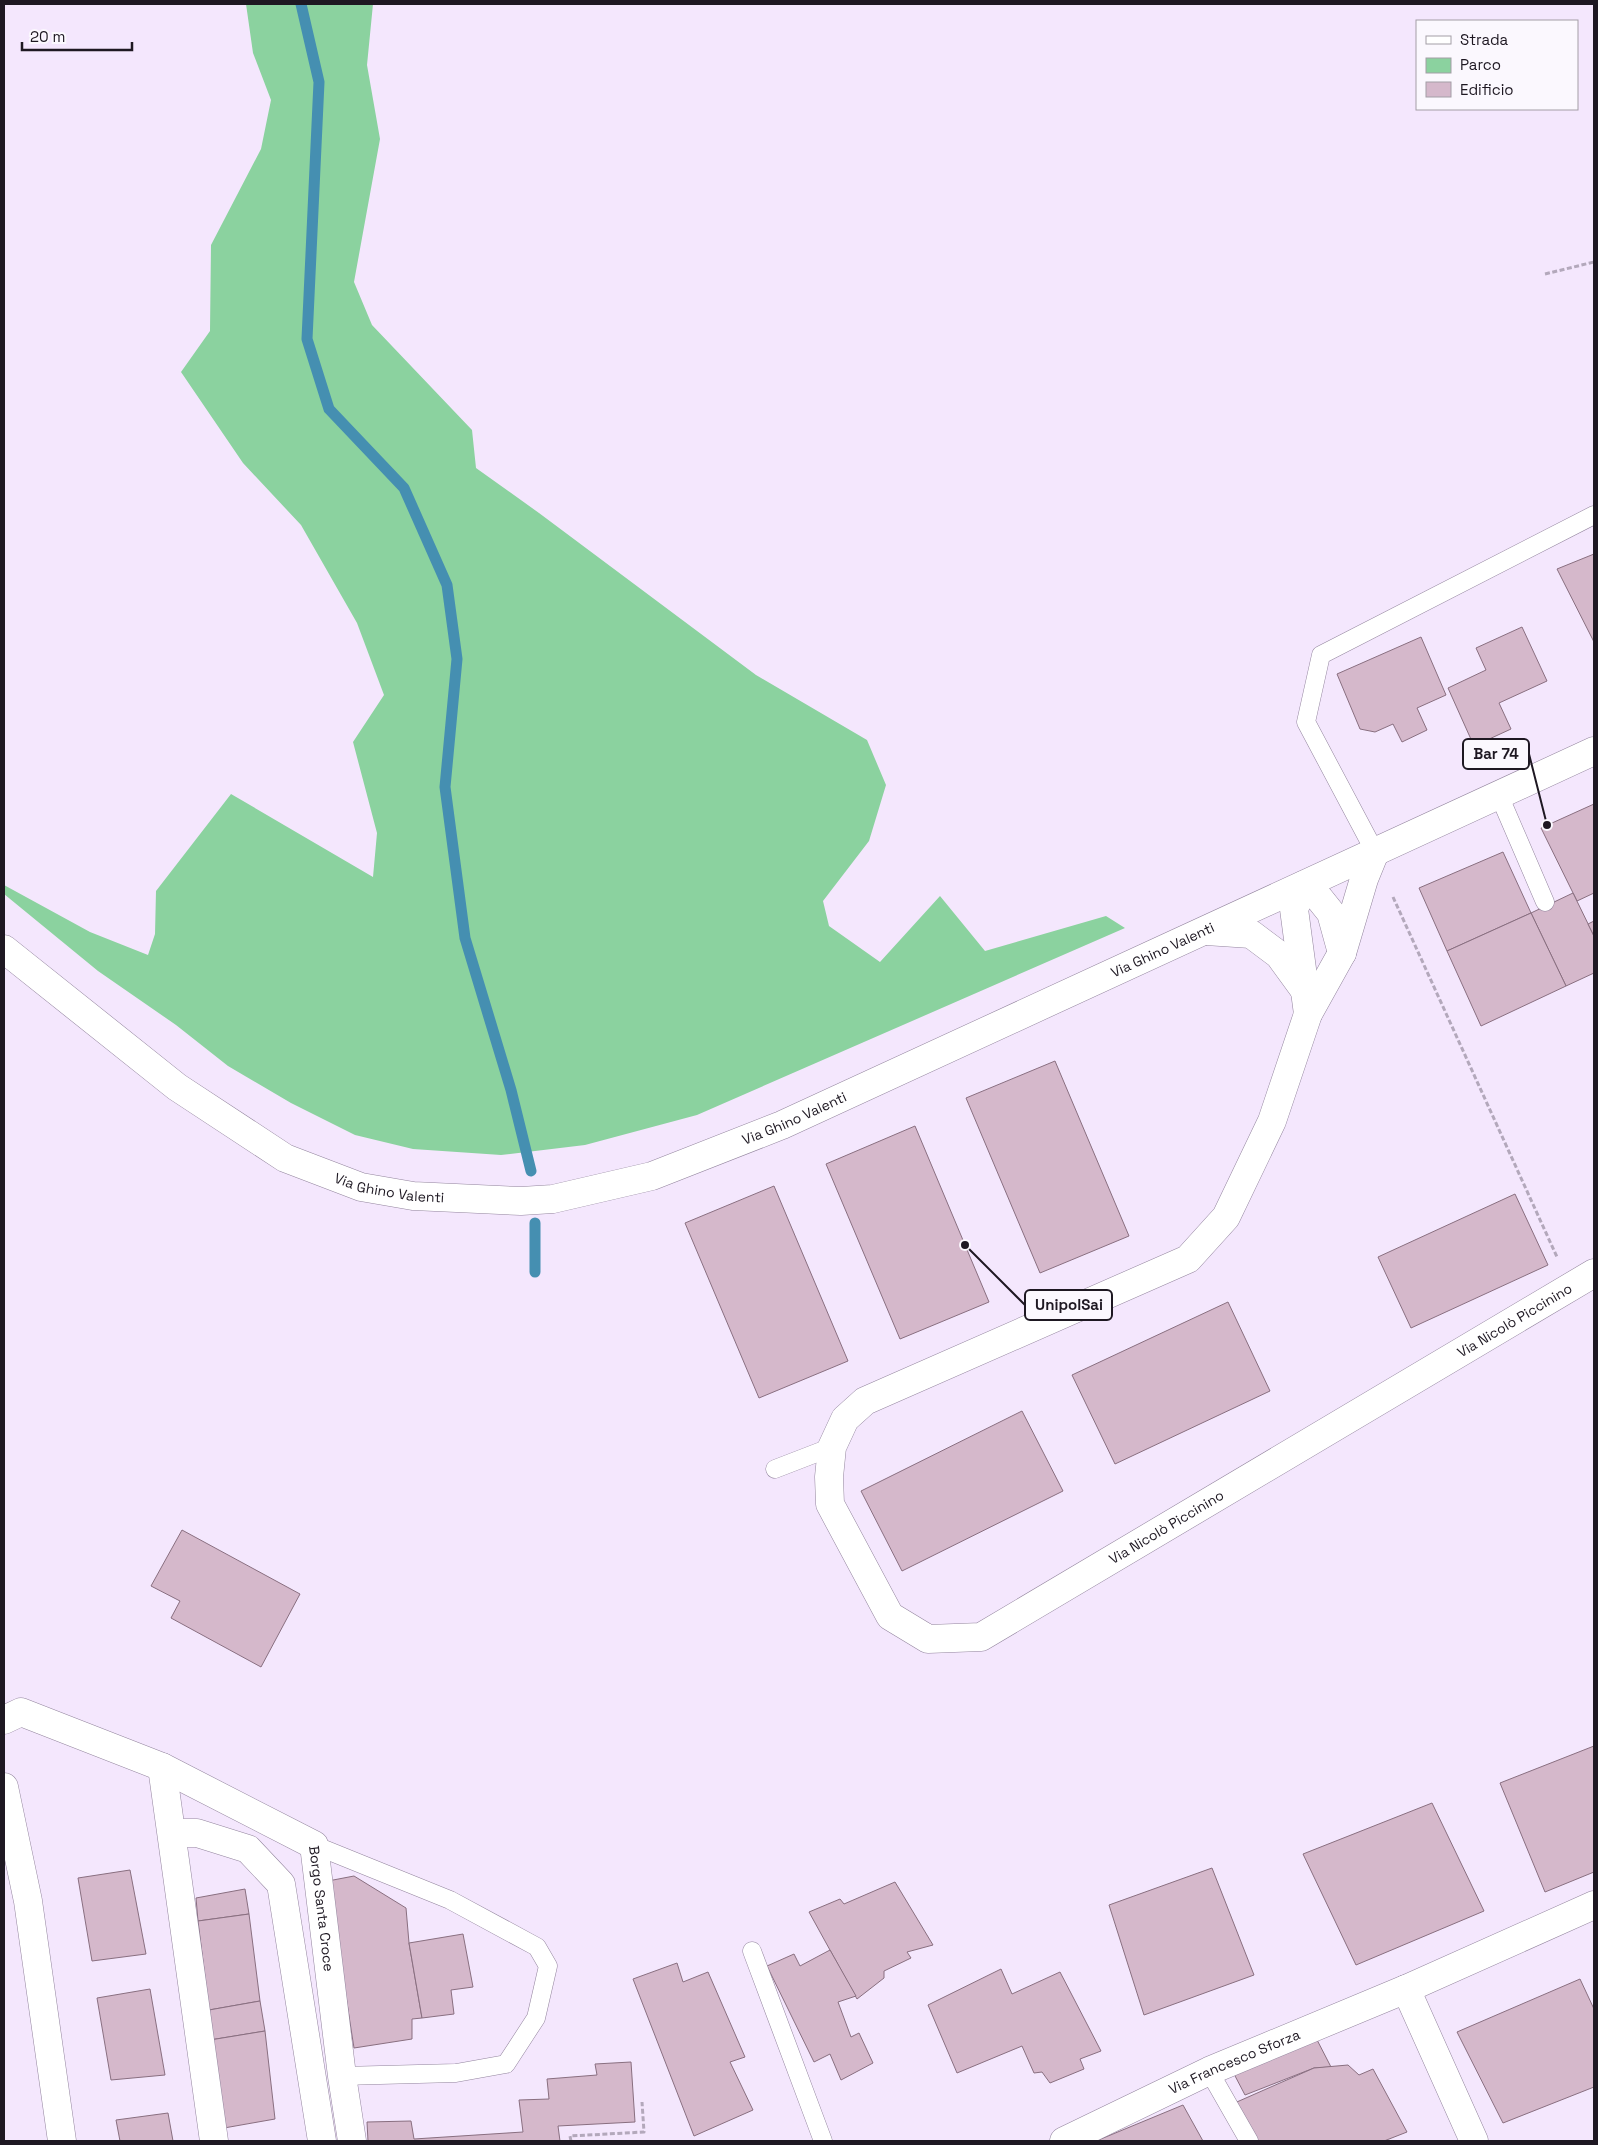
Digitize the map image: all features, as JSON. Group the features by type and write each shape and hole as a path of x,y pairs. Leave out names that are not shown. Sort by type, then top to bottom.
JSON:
{"street":[{"name":"Via Ghino Valenti","path":"4,949 177,1087 285,1158 361,1187 414,1196 521,1201 553,1199 652,1176 782,1125 1594,752"},
{"path":"1305,1001 1342,953 1364,879 1375,852"},
{"path":"1305,1001 1294,909 1304,885 1319,898 1331,913 1342,953"},
{"path":"1206,931 1251,934 1278,955 1305,1001"},
{"name":"Via Nicolò Piccinino","path":"1305,1001 1272,1121 1226,1217 1188,1259 865,1401 845,1419 832,1447 829,1477 830,1504 890,1616 928,1639 981,1637 1594,1272"},
{"name":"Borgo Santa Croce","path":"4,1720 21,1712 162,1767 314,1845 342,2076 352,2141"},
{"path":"162,1767 214,2141"},
{"path":"4,1787 28,1901 62,2141"},
{"path":"172,1834 197,1833 248,1849 281,1884 322,2141"},
{"name":"Via Francesco Sforza","path":"1064,2141 1209,2071 1406,1989 1594,1905"},
{"path":"1406,1989 1474,2141"}],"lane":[{"path":"1375,852 1306,722 1320,655 1594,515"},
{"path":"1499,795 1545,902"},
{"path":"775,1469 832,1447"},
{"path":"314,1845 450,1900 537,1947 548,1966 536,2018 506,2064 456,2073 342,2076"},
{"path":"752,1951 823,2141"},
{"path":"1209,2071 1249,2141"}],"path":[{"path":"1544,274 1594,262"},
{"path":"1392,894 1561,1265"},
{"path":"571,2141 570,2136 644,2132 642,2102"}],"green space":[{"path":"246,4 373,4 367,65 380,139 354,282 372,325 472,430 476,468 756,675 867,740 886,785 869,841 823,901 829,926 880,962 940,896 985,951 1106,916 1125,928 697,1115 585,1145 501,1155 413,1149 355,1135 291,1103 228,1066 176,1025 98,971 4,894 4,885 90,932 148,955 155,934 156,891 231,794 373,877 377,833 353,742 384,695 357,623 301,525 243,463 181,372 210,331 211,245 261,149 271,100 253,53"}],"building":[{"path":"1594,554 1594,642 1557,569"},
{"path":"1522,627 1547,681 1499,703 1511,729 1474,746 1448,688 1486,670 1476,648"},
{"path":"1421,637 1446,695 1417,708 1427,730 1402,742 1393,724 1375,732 1360,729 1337,674"},
{"path":"1594,804 1594,893 1577,901 1541,828"},
{"path":"1503,852 1531,913 1447,951 1419,888"},
{"path":"1573,893 1594,936 1594,973 1566,986 1531,913"},
{"path":"1531,913 1566,986 1481,1026 1447,951"},
{"path":"1594,921 1594,936 1588,924"},
{"path":"1055,1061 1129,1236 1040,1273 966,1098"},
{"path":"915,1126 989,1302 900,1339 826,1164"},
{"path":"774,1186 848,1361 759,1398 685,1223"},
{"path":"1515,1194 1548,1265 1411,1328 1378,1257"},
{"path":"1228,1302 1270,1391 1115,1464 1072,1375"},
{"path":"1022,1411 1063,1491 902,1571 861,1491"},
{"path":"182,1530 300,1594 261,1667 171,1618 180,1601 151,1586"},
{"path":"1594,1746 1594,1872 1545,1892 1500,1783"},
{"path":"1432,1803 1484,1911 1356,1965 1303,1854"},
{"path":"1212,1868 1254,1975 1144,2015 1109,1905"},
{"path":"130,1870 146,1954 92,1961 78,1878"},
{"path":"354,1876 406,1908 409,1943 422,2018 412,2019 412,2039 354,2048 328,1881"},
{"path":"895,1882 933,1945 907,1952 911,1958 884,1971 884,1978 857,1999 809,1912 840,1899 844,1904"},
{"path":"245,1889 249,1914 198,1921 196,1898"},
{"path":"249,1914 260,2001 209,2010 198,1921"},
{"path":"463,1934 473,1987 451,1990 454,2014 422,2018 409,1943"},
{"path":"830,1950 856,1996 838,2002 851,2037 859,2033 873,2063 841,2080 830,2054 814,2062 767,1966 794,1954 800,1966"},
{"path":"677,1963 683,1982 708,1972 745,2057 730,2062 753,2110 694,2136 633,1979"},
{"path":"1001,1969 1012,1994 1060,1972 1101,2051 1080,2059 1084,2069 1050,2083 1042,2072 1034,2073 1022,2046 957,2073 928,2005"},
{"path":"1580,1979 1594,2009 1594,2087 1503,2123 1457,2032"},
{"path":"150,1989 165,2075 111,2080 97,1998"},
{"path":"260,2001 265,2031 210,2040 209,2010"},
{"path":"265,2031 275,2119 224,2128 210,2040"},
{"path":"1314,2034 1331,2067 1314,2068 1245,2095 1233,2072"},
{"path":"631,2062 635,2122 558,2126 560,2141 368,2141 367,2122 411,2121 414,2139 523,2132 519,2100 549,2099 547,2079 597,2075 595,2064"},
{"path":"1348,2065 1359,2075 1373,2069 1407,2132 1384,2141 1254,2141 1230,2105 1314,2068"},
{"path":"1183,2105 1203,2141 1096,2141"},
{"path":"168,2113 173,2141 120,2141 116,2120"}],"waterway":[{"path":"301,4 319,82 307,339 329,409 404,488 447,585 457,659 445,787 465,938 511,1090 531,1171"},
{"path":"535,1223 535,1272"}],"place":[{"name":"Bar 74","path":"1547,825"},
{"name":"UnipolSai","path":"965,1245"}]}
